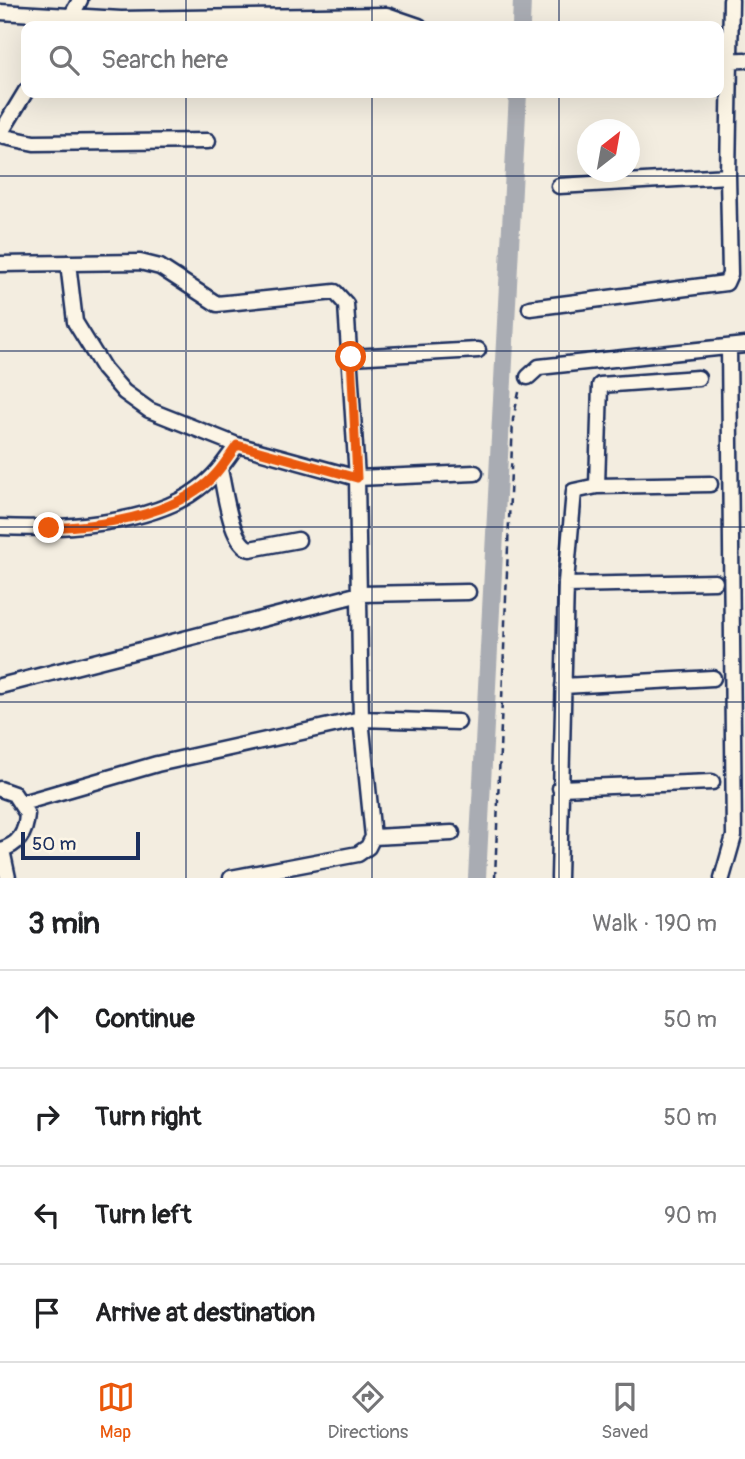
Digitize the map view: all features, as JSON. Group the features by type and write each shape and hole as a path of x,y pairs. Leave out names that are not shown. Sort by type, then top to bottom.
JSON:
{"street":[{"path":"70,21 80,0"},
{"path":"387,15 388,0"},
{"path":"530,308 726,284 730,274 724,60 731,0"},
{"path":"0,12 62,21"},
{"path":"114,21 387,15 404,21"},
{"path":"724,60 745,60"},
{"path":"21,98 0,135 34,143 208,141"},
{"path":"559,186 728,176"},
{"path":"0,264 140,262 160,267 217,304 227,306 335,292 346,303 357,478 361,719 373,837 368,847 358,854 231,878"},
{"path":"68,263 75,322 104,369 124,392 149,410 237,445 357,478 475,473"},
{"path":"528,377 539,367 745,345"},
{"path":"722,878 734,836 729,347"},
{"path":"351,357 478,350"},
{"path":"597,486 600,385 698,378"},
{"path":"0,527 70,527 119,520 162,507 197,491 220,470 237,445"},
{"path":"220,470 236,535 243,547 250,549 298,540"},
{"path":"559,878 566,585 574,491 597,486 710,484"},
{"path":"566,585 715,582"},
{"path":"0,686 240,622 360,594 468,592"},
{"path":"563,686 713,678"},
{"path":"22,803 157,764 361,719 458,722"},
{"path":"560,788 712,782"},
{"path":"0,789 14,794 22,803 27,826 22,837 1,850 8,878"},
{"path":"373,837 452,833"}],"path":[{"path":"495,878 513,419 517,396 528,377"}],"waterway":[{"path":"521,21 522,0"},
{"path":"477,878 518,98"}],"route":[{"path":"49,528 119,520 162,507 197,491 220,470 237,445 357,478 351,357"}]}
